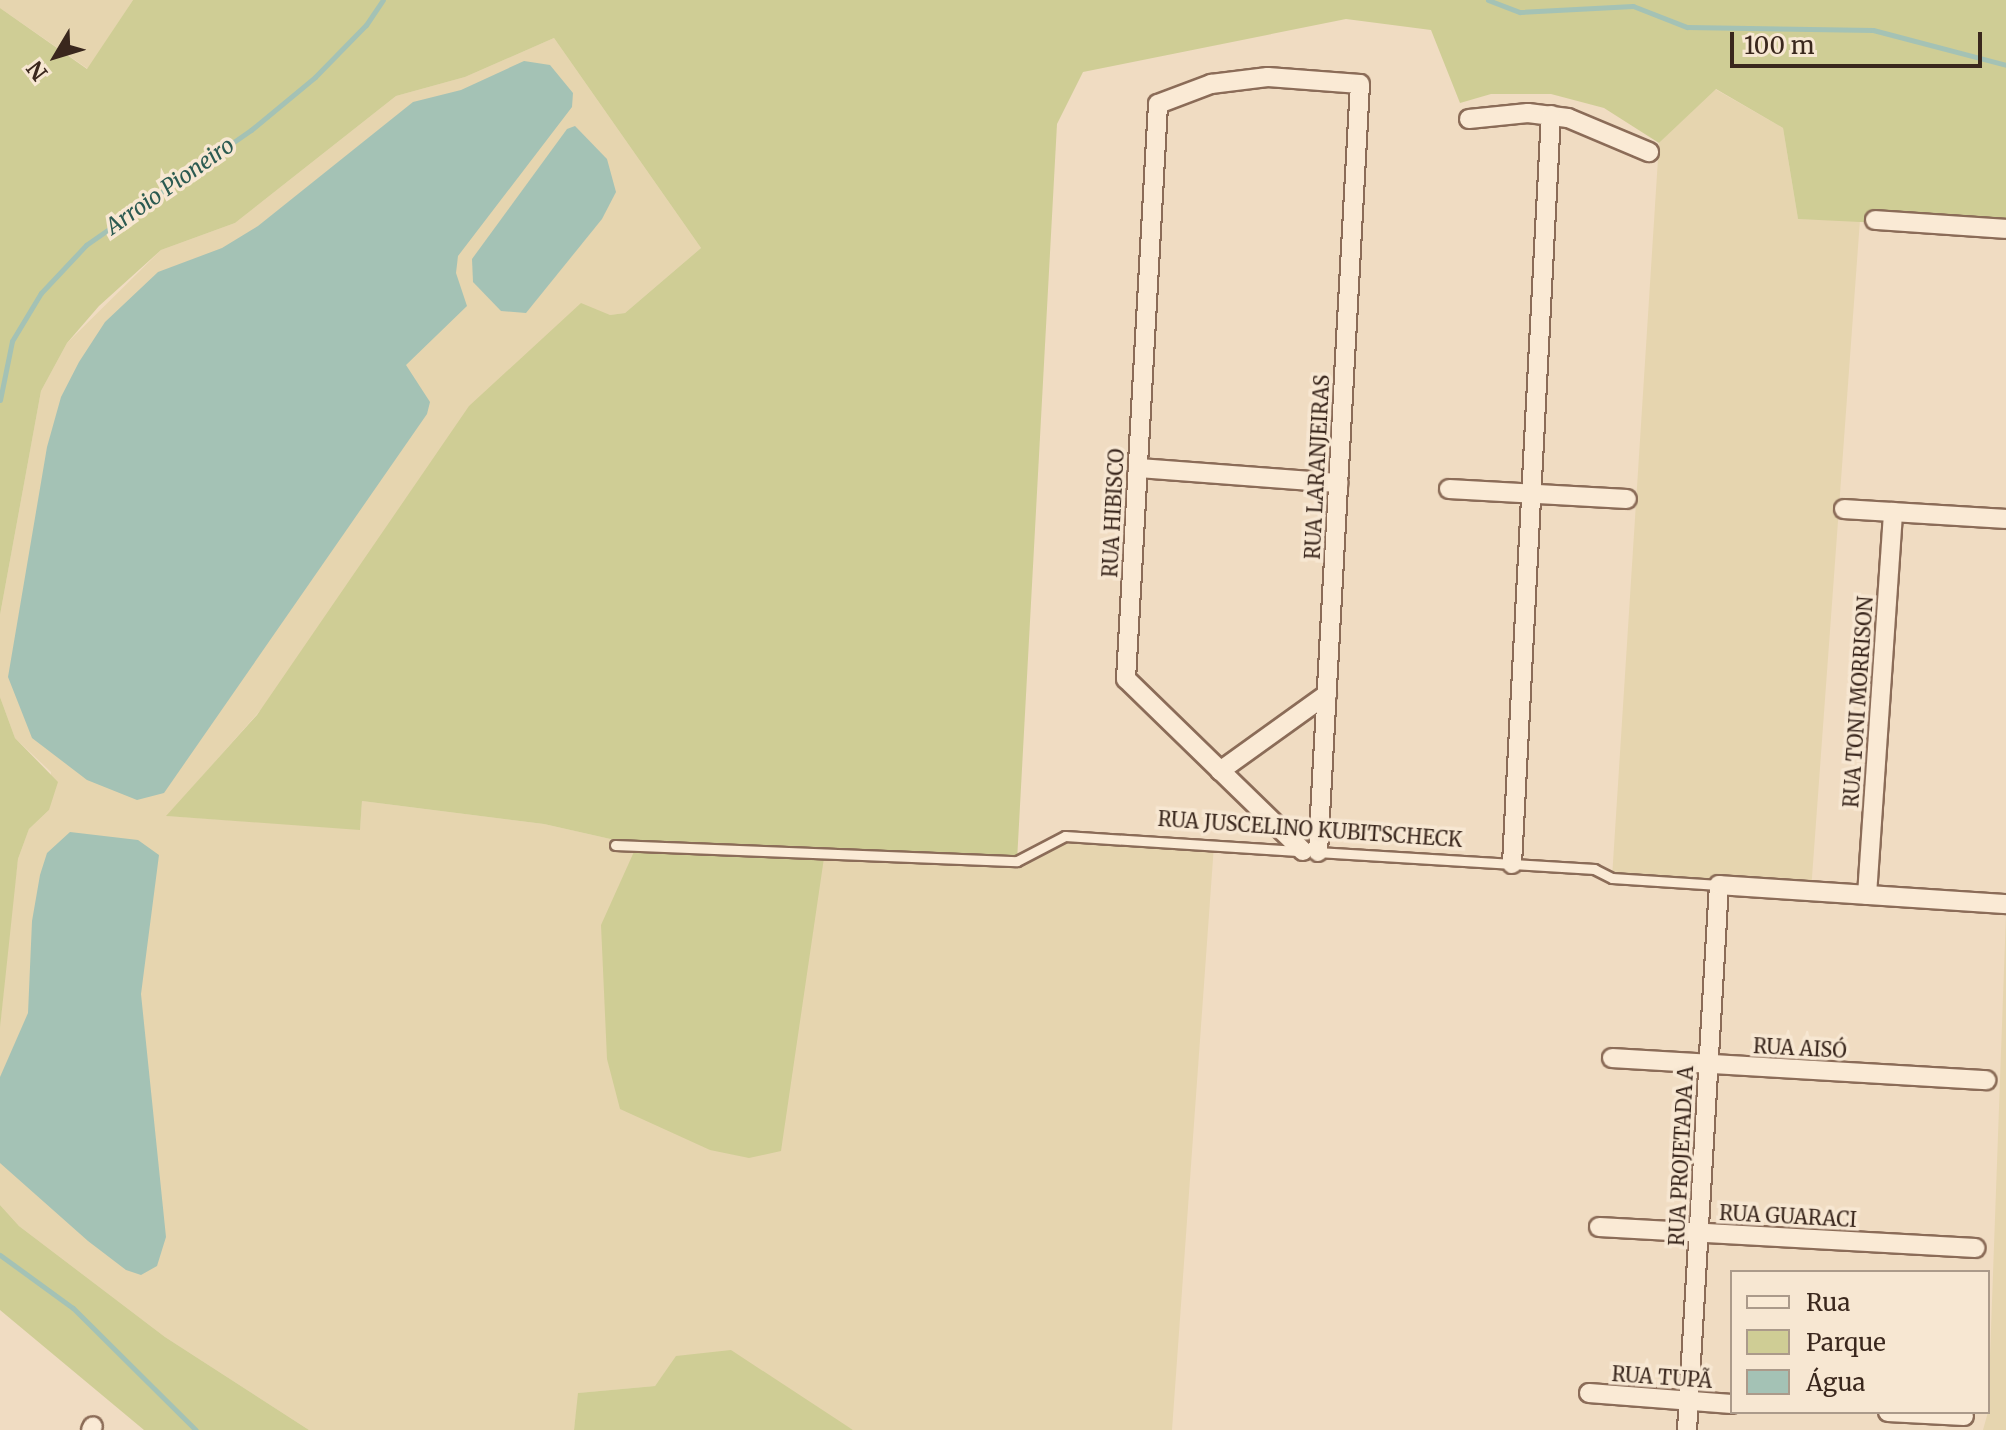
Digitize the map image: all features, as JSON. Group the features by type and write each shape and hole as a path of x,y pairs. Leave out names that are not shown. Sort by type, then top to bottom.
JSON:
{"street":[{"name":"RUA LARANJEIRAS","path":"1158,104 1211,84 1268,77 1360,84 1327,694 1311,851"},
{"name":"RUA HIBISCO","path":"1158,104 1126,679 1220,771 1311,851"},
{"path":"1469,119 1492,114 1551,115 1610,133 1649,152"},
{"path":"1512,864 1551,115"},
{"path":"1875,220 2006,229"},
{"path":"1138,468 1338,483"},
{"path":"1449,489 1627,499"},
{"path":"1844,509 2006,519"},
{"name":"RUA TONI MORRISON","path":"1867,895 1893,512"},
{"path":"1220,771 1327,694"},
{"name":"RUA JUSCELINO KUBITSCHECK","path":"1719,885 2006,904"},
{"name":"RUA PROJETADA A","path":"1687,1430 1719,885"},
{"name":"RUA AISÓ","path":"1612,1058 1986,1080"},
{"name":"RUA GUARACI","path":"1599,1227 1975,1248"},
{"name":"RUA TUPÃ","path":"1589,1393 1730,1404"},
{"path":"1926,1414 1964,1416"}],"lane":[{"name":"RUA JUSCELINO KUBITSCHECK","path":"615,845 1017,861 1065,836 1594,869 1612,878 1719,885"}],"shaded area":[{"path":"0,0 133,0 88,69 0,8"},
{"path":"554,38 701,248 625,313 610,315 167,816 360,829 362,801 544,824 637,845 1017,861 1065,836 1214,845 1172,1430 853,1430 804,1402 677,1356 655,1386 579,1393 574,1430 309,1430 165,1337 19,1226 0,1205 0,1028 9,930 18,859 29,829 49,810 51,772 15,738 0,697 0,615 41,391 67,343 161,250 235,223 396,96 465,77"},
{"path":"1715,89 1783,128 1798,219 1860,220 1811,891 1612,878 1659,143"},
{"path":"2006,914 2006,1430 1983,1430 1990,1414"}],"green space":[{"path":"133,0 2006,0 2006,229 1798,219 1783,128 1716,89 1659,143 1604,108 1551,94 1491,94 1460,103 1431,30 1346,19 1083,72 1057,124 1017,861 825,851 781,1151 749,1158 710,1150 620,1109 607,1059 601,925 637,845 544,824 362,801 360,830 166,816 257,715 469,406 581,303 610,315 625,313 701,248 554,38 465,77 396,96 235,223 161,250 99,306 67,343 41,391 0,615 0,8 87,69"},
{"path":"0,697 15,738 58,782 49,810 29,829 18,859 0,1028"},
{"path":"0,1205 19,1226 165,1337 309,1430 144,1430 0,1310"},
{"path":"731,1350 853,1430 574,1430 578,1393 655,1386 676,1356"}],"water":[{"path":"524,61 550,65 573,93 572,107 458,256 456,273 467,306 406,365 430,402 427,414 164,793 137,800 87,780 32,738 8,677 47,447 61,397 79,362 105,322 158,272 222,248 258,226 413,102 461,90"},
{"path":"575,126 607,159 616,192 602,219 526,313 501,311 473,282 472,259 567,129"},
{"path":"70,832 138,840 159,855 141,994 166,1237 157,1266 141,1275 126,1270 88,1241 0,1163 0,1077 28,1013 32,921 40,875 47,853"}],"waterway":[{"name":"Arroio Pioneiro","path":"0,400 12,341 41,293 86,245 251,130 315,77 366,25 383,0"},
{"path":"1488,0 1520,12 1633,6 1687,27 1873,30 2006,65"},
{"path":"0,1255 73,1308 196,1430"}]}
